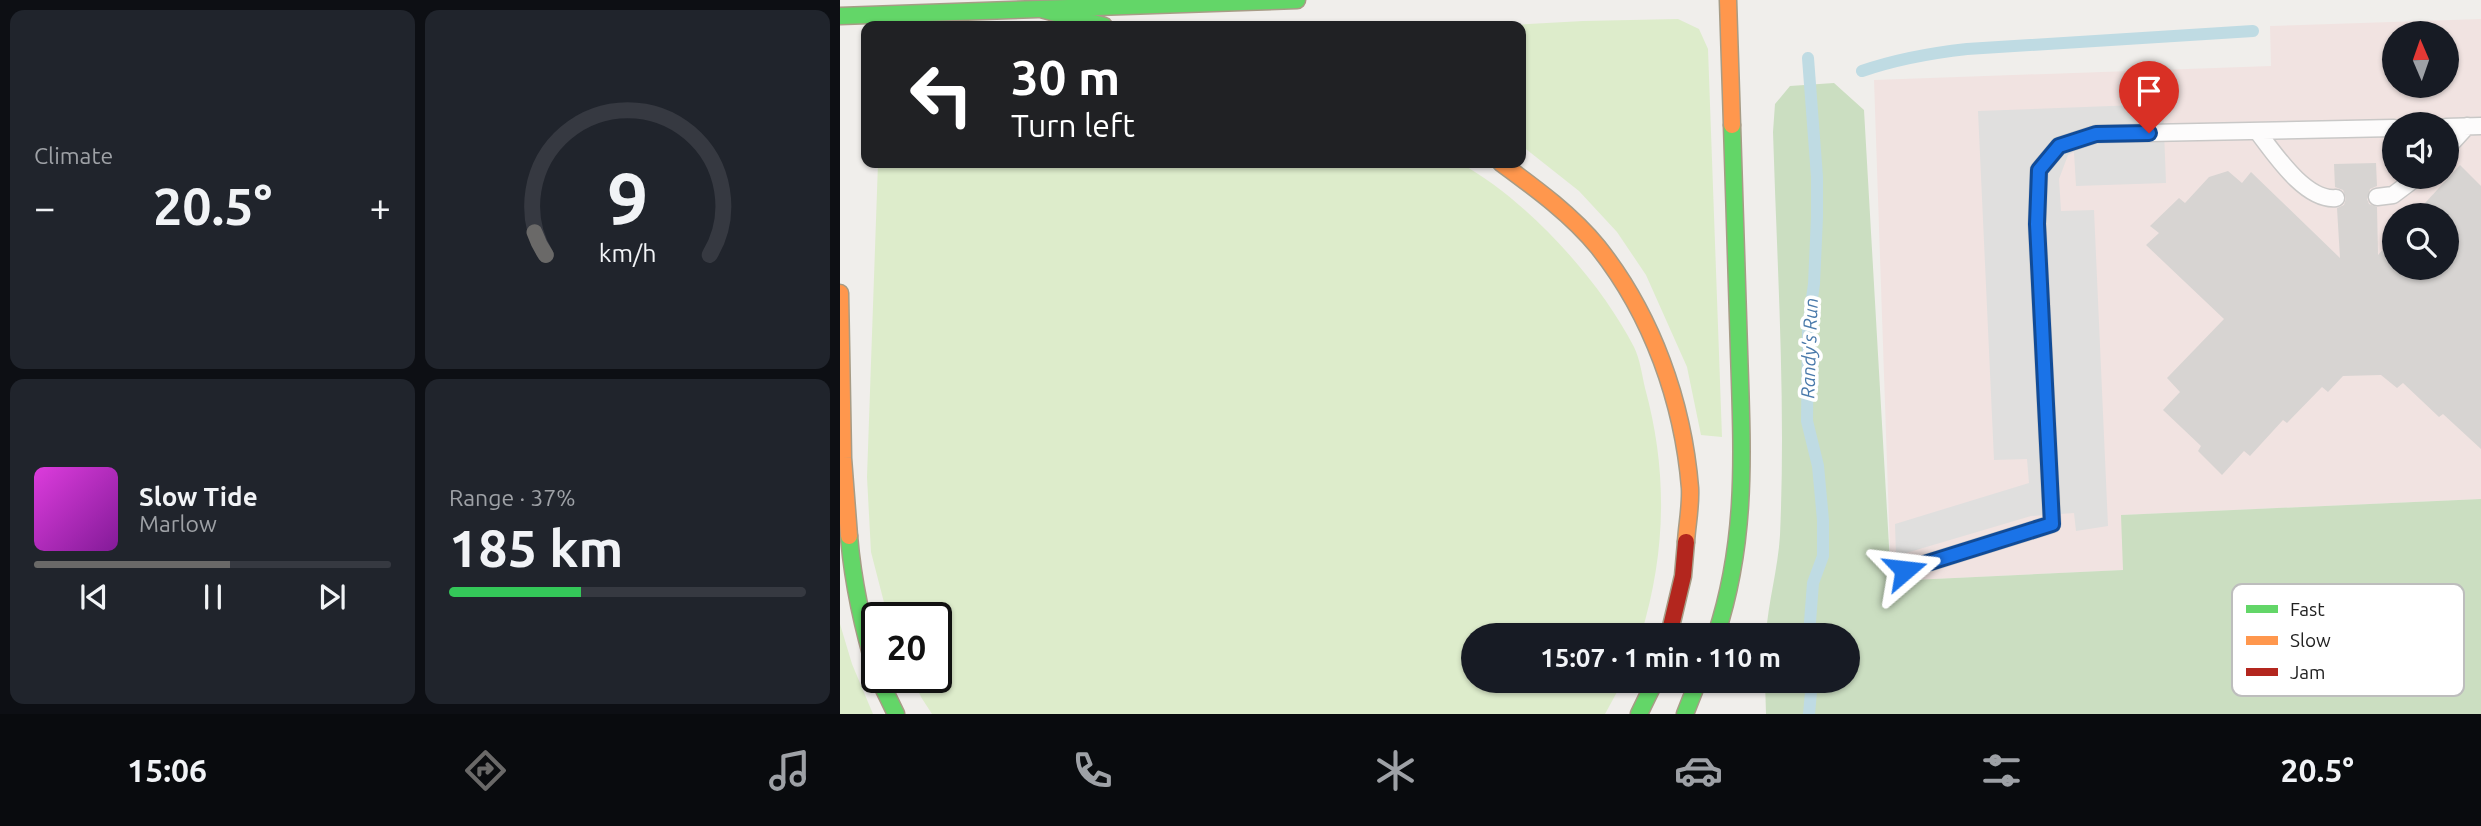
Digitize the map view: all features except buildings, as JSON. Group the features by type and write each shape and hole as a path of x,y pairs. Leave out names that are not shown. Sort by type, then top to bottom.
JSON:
{"main road":[{"path":"840,16 1297,0"},
{"path":"1721,623 1741,522 1741,432 1728,0"},
{"path":"1041,9 1085,21"},
{"path":"1508,168 1550,200 1597,246 1629,293 1662,360 1676,403 1690,490 1684,576 1672,623"},
{"path":"840,293 844,524 855,606 861,625"},
{"path":"886,693 896,714"},
{"path":"1639,714 1649,693"},
{"path":"1685,714 1693,693"}],"lane":[{"path":"2459,138 2474,126"},
{"path":"1905,570 2052,524 2037,224 2039,170 2059,146 2096,134 2382,128"},
{"path":"2257,131 2298,182 2327,199 2336,198"},
{"path":"2377,197 2393,195 2401,189"}],"shaded area":[{"path":"2481,19 2481,499 2122,515 2124,570 1891,581 1874,80 2271,66 2270,26 2382,22 2382,98 2459,98 2459,21 2421,21"},
{"path":"2163,104 2166,183 2076,186 2074,152 2068,155 2059,179 2061,211 2094,210 2108,526 2076,531 2074,513 2031,516 1896,556 1895,524 2029,483 2027,459 1994,460 1978,111"}],"green space":[{"path":"1678,19 1699,29 1708,49 1722,437 1701,435 1687,367 1646,275 1617,232 1579,191 1526,149 1526,24"},
{"path":"1834,83 1864,110 1891,581 2123,570 2121,515 2481,499 2481,714 1766,714 1765,693 1860,693 1860,623 1767,623 1779,548 1782,485 1773,132 1775,104 1790,86"},
{"path":"878,168 1468,168 1511,198 1559,243 1619,321 1641,367 1658,450 1661,512 1659,543 1644,623 1461,623 1461,693 1616,693 1605,714 932,714 919,693 952,693 952,602 884,602 871,552 867,477"},
{"path":"840,624 861,685 861,693 864,693 873,714 840,714"}],"waterway":[{"path":"1862,71 1914,57 1967,49 2253,31"},
{"name":"Randy's Run","path":"1808,58 1817,177 1817,217 1814,284 1808,327 1807,421 1818,466 1823,520 1823,556 1813,583 1810,623"},
{"name":"Randy's Run","path":"1809,714 1811,693"}],"traffic: fast":[{"path":"840,16 1297,0"},
{"path":"1041,9 1085,21"},
{"path":"1719,623 1734,563 1741,493 1732,125"},
{"path":"849,536 861,615"},
{"path":"886,693 896,714"},
{"path":"1639,714 1649,693"},
{"path":"1685,714 1693,693"}],"traffic: slow":[{"path":"1728,0 1732,125"},
{"path":"1508,168 1552,202 1598,247 1617,273 1649,330 1672,392 1686,456 1690,495 1686,542"},
{"path":"840,293 843,458 849,536"}],"traffic: jam":[{"path":"1672,623 1683,576 1686,542"}],"route":[{"path":"1905,570 2052,524 2037,224 2039,170 2059,146 2096,134 2149,133"}]}
